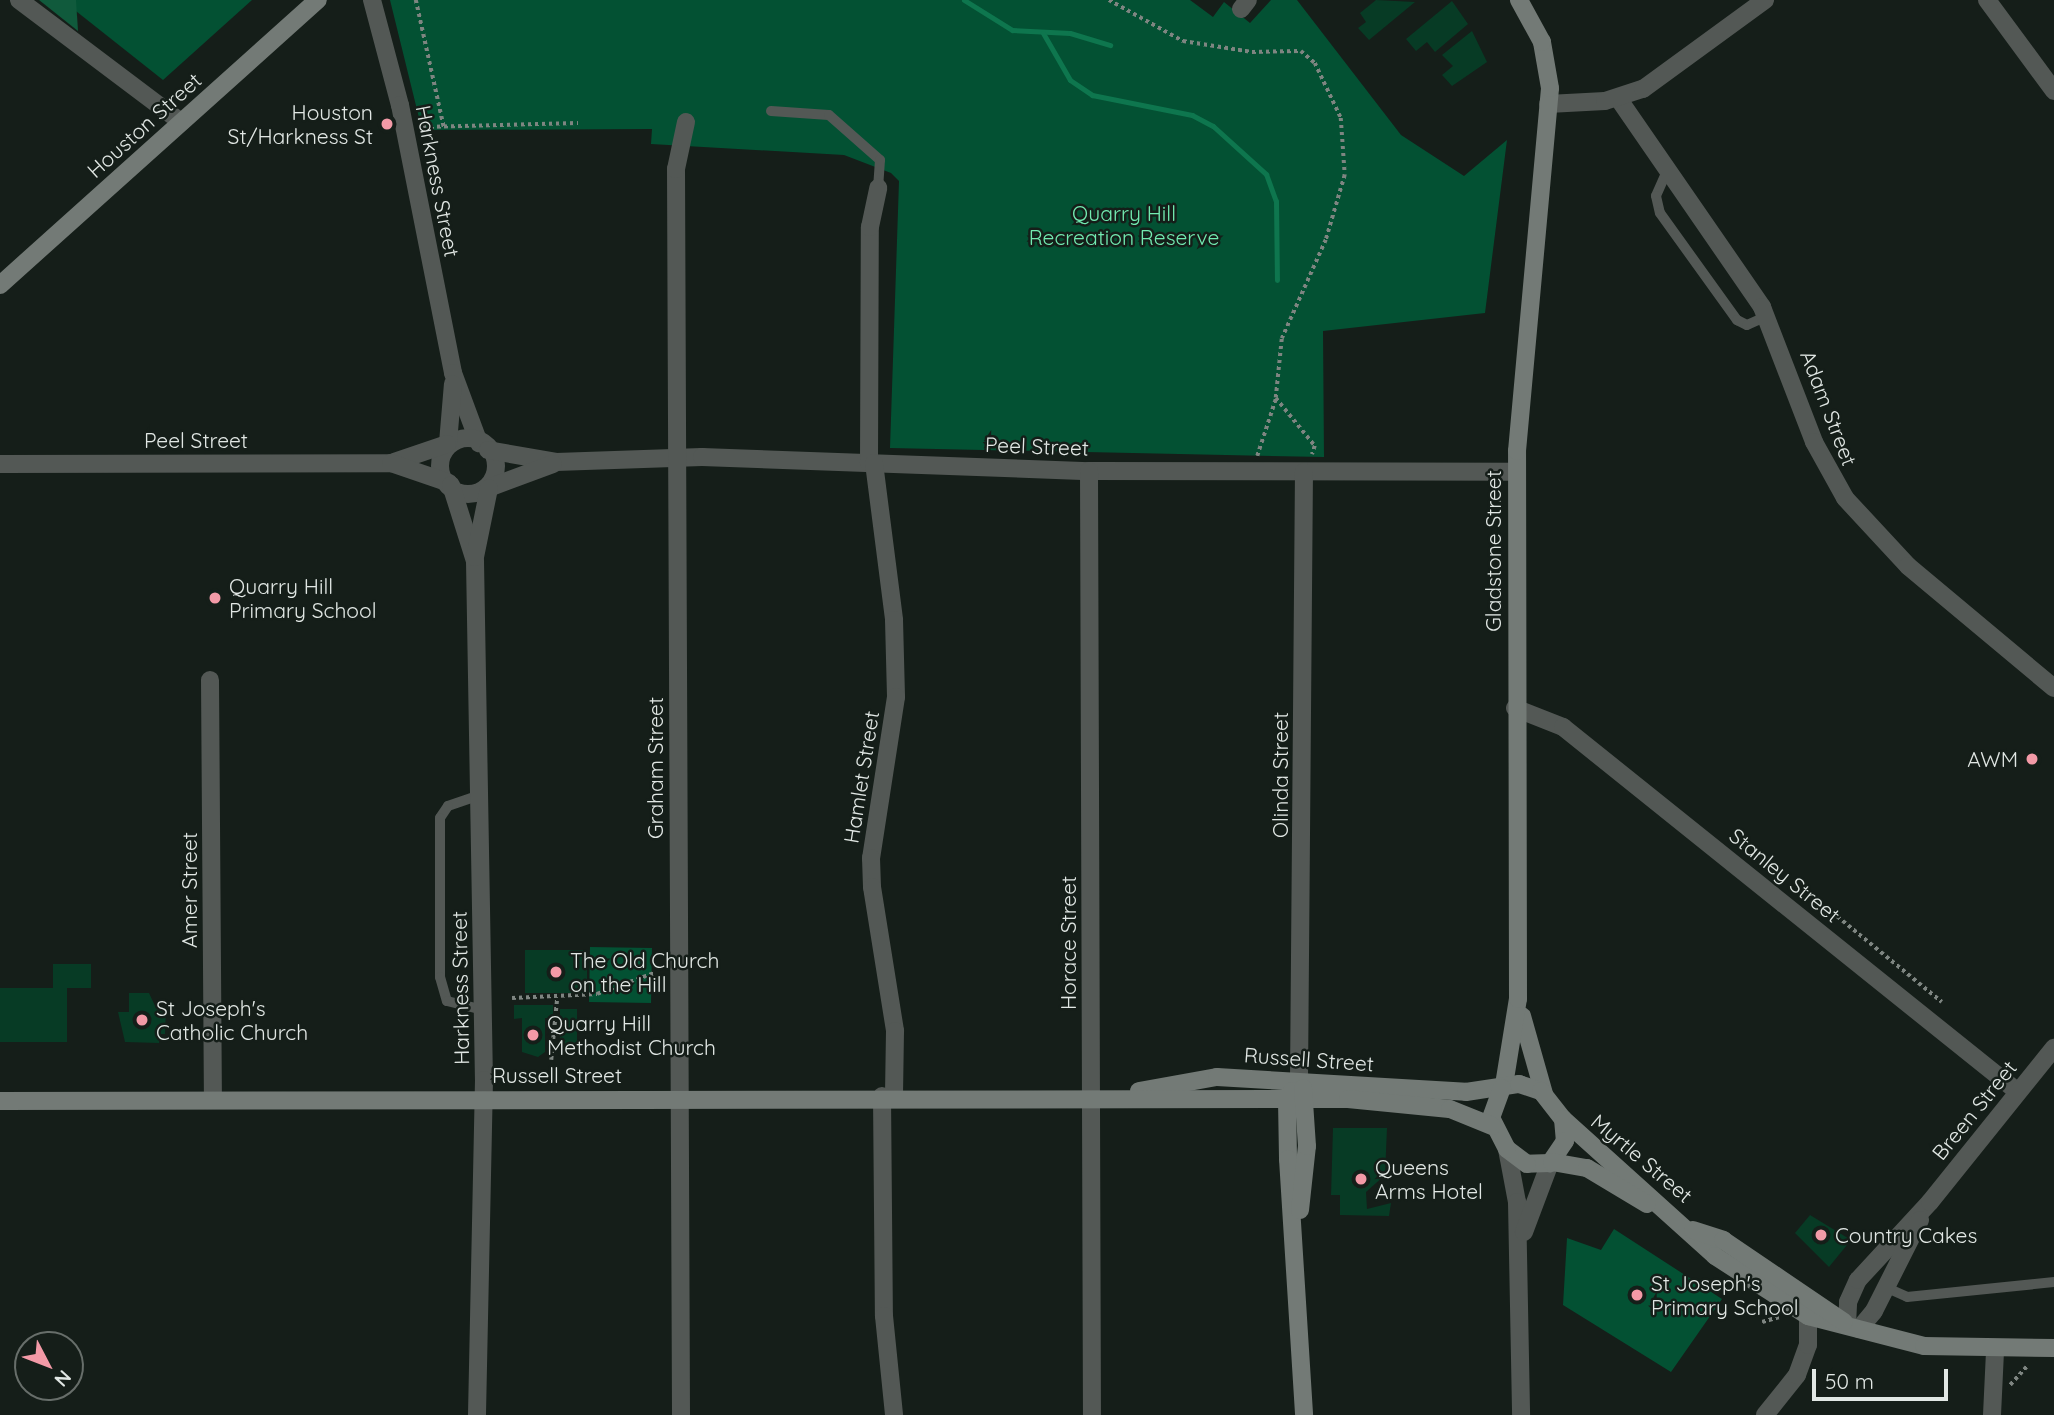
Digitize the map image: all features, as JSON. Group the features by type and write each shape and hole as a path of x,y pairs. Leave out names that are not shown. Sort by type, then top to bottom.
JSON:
{"main road":[{"name":"Houston Street","path":"0,285 318,0"},
{"path":"1519,0 1548,57 1548,104"},
{"name":"Gladstone Street","path":"1503,1087 1518,999 1516,472 1548,104"},
{"name":"Gladstone Street","path":"1518,999 1544,1094"},
{"name":"Russell Street","path":"1115,1096 1217,1077 1299,1079 1440,1091 1503,1087"},
{"name":"Olinda Street","path":"1296,1249 1307,1100 1299,1079"},
{"name":"Olinda Street","path":"1293,1415 1297,1322 1296,1249 1287,1100 1299,1079"},
{"path":"1530,1086 1544,1094 1563,1119 1565,1141 1551,1163 1527,1164 1507,1149 1492,1126 1493,1102 1503,1087 1530,1086"},
{"name":"Russell Street","path":"0,1101 1115,1096 1420,1104 1465,1113 1492,1126"},
{"name":"Myrtle Street","path":"1563,1119 1692,1230 1715,1256 1808,1316 1924,1346 1995,1351 2054,1348"},
{"name":"Myrtle Street","path":"1551,1163 1587,1168 1692,1230 1723,1240 1853,1327"},
{"name":"Olinda Street","path":"1297,1322 1304,1415"}],"street":[{"path":"19,0 181,122"},
{"name":"Harkness Street","path":"372,0 404,128 453,373 483,447"},
{"path":"1548,104 1618,98 1657,81 1765,0"},
{"path":"1987,0 2054,91"},
{"name":"Adam Street","path":"1618,98 1767,316 1814,442 1845,498 1908,566 2054,688"},
{"name":"Graham Street","path":"681,1415 676,169 686,122"},
{"name":"Hamlet Street","path":"878,188 870,227 872,463 894,620 896,697 872,877 895,1031 888,1096 884,1316 894,1415"},
{"name":"Harkness Street","path":"447,443 453,373"},
{"path":"464,438 483,447 496,470 490,487 472,494 450,484 439,460 447,443 464,438"},
{"name":"Peel Street","path":"0,464 391,463 447,443"},
{"name":"Peel Street","path":"483,447 556,463 678,457 1089,471 1516,472"},
{"name":"Peel Street","path":"391,463 450,484"},
{"name":"Peel Street","path":"490,487 556,463"},
{"name":"Horace Street","path":"1089,471 1092,1415"},
{"name":"Olinda Street","path":"1299,1079 1304,472"},
{"name":"Harkness Street","path":"450,484 475,561"},
{"name":"Harkness Street","path":"477,1415 484,1099 475,561 490,487"},
{"name":"Amer Street","path":"210,680 212,1099"},
{"name":"Stanley Street","path":"1515,708 1563,727 2018,1092"},
{"name":"Breen Street","path":"1853,1327 1848,1302 1858,1280 1930,1202 2054,1048"},
{"path":"1507,1149 1516,1183 1520,1249 1521,1415"},
{"path":"1520,1249 1551,1163"},
{"name":"Breen Street","path":"1853,1327 1885,1287 1930,1202"},
{"path":"1765,1415 1797,1375 1808,1345 1808,1316"},
{"path":"1992,1415 1995,1351"}],"lane":[{"path":"771,111 830,115 880,160 878,188"},
{"path":"1667,171 1656,196 1660,213 1737,320 1747,325 1767,316"},
{"path":"480,795 448,806 440,818 440,978 445,998 456,1007 483,1010"},
{"path":"1885,1287 1907,1297 2054,1282"}],"path":[{"path":"416,0 444,127"},
{"path":"1109,0 1183,41 1252,52 1301,51 1315,63 1341,118 1345,175 1326,240 1282,339 1276,398 1256,456"},
{"path":"404,128 578,123"},
{"path":"1276,398 1315,446 1304,472"},
{"path":"1832,912 1942,1002"},
{"path":"512,998 557,998 597,994 654,973"},
{"path":"551,1059 557,998"},
{"path":"1762,1322 1788,1318"},
{"path":"2005,1385 2033,1364"}],"green space":[{"path":"39,0 76,0 78,31"},
{"path":"62,0 252,0 163,80"},
{"name":"Quarry Hill Recreation Reserve","path":"390,0 1190,0 1213,17 1224,2 1250,23 1271,0 1297,0 1401,135 1464,176 1507,140 1485,313 1323,331 1324,457 890,448 899,181 891,173 844,155 651,144 652,129 422,130"},
{"path":"590,947 652,948 651,1003 589,1002"},
{"path":"1614,1229 1722,1299 1671,1372 1563,1305 1567,1238 1601,1250"}],"building":[{"path":"1376,0 1415,2 1369,40 1358,28 1366,22 1360,13"},
{"path":"1452,1 1468,24 1435,52 1427,42 1416,51 1406,39"},
{"path":"1472,31 1487,62 1452,86 1442,75 1453,66 1442,55"},
{"name":"The Old Church on the Hill","path":"525,950 587,950 587,993 525,993"},
{"path":"53,964 91,964 91,988 67,988 67,1042 0,1042 0,988 53,988"},
{"name":"St Joseph's Catholic Church","path":"129,993 149,993 156,1008 166,1008 165,1034 160,1034 159,1043 125,1042 118,1012 129,1012"},
{"name":"The Old Church on the Hill","path":"514,1005 553,1005 553,1018 545,1018 545,1052 538,1057 522,1052 522,1018 514,1019"},
{"name":"The Old Church on the Hill","path":"560,1009 577,1009 577,1051 560,1051"},
{"name":"Queens Arms Hotel","path":"1333,1128 1387,1128 1385,1175 1366,1192 1367,1209 1391,1203 1389,1216 1340,1215 1340,1195 1331,1195"},
{"name":"Country Cakes","path":"1810,1215 1851,1240 1829,1267 1795,1233"}],"waterway":[{"path":"964,0 1012,30 1070,33 1110,45"},
{"path":"1043,33 1070,80 1092,95 1192,115 1213,126 1266,174 1276,201 1277,280"}],"place":[{"name":"Houston St/Harkness St","path":"387,124"},
{"name":"Quarry Hill Primary School","path":"215,598"},
{"name":"AWM","path":"2032,759"},
{"name":"The Old Church on the Hill","path":"556,972"},
{"name":"St Joseph's Catholic Church","path":"142,1020"},
{"name":"Quarry Hill Methodist Church","path":"533,1035"},
{"name":"Queens Arms Hotel","path":"1361,1179"},
{"name":"Country Cakes","path":"1821,1235"},
{"name":"St Joseph's Primary School","path":"1637,1295"}]}
